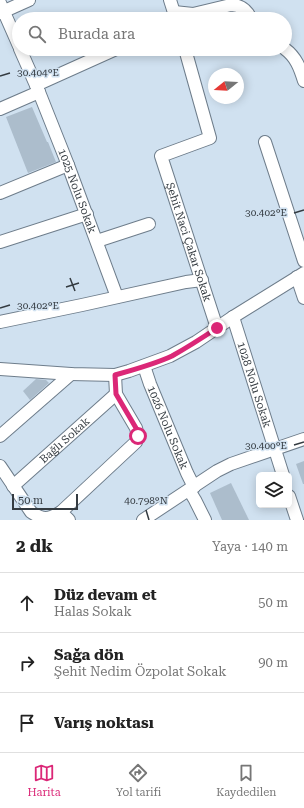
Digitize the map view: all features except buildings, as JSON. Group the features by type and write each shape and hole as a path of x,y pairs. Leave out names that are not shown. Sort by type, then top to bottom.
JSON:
{"street":[{"path":"12,32 1,9 29,0"},
{"path":"201,12 237,5 247,12"},
{"path":"173,10 183,12"},
{"name":"1025 Nolu Sokak","path":"23,56 68,165 117,297"},
{"path":"0,109 37,88 102,56"},
{"name":"Şehit Naci Çakar Sokak","path":"187,56 210,138 161,156 217,328"},
{"path":"292,56 298,64 304,80"},
{"path":"265,142 304,261"},
{"path":"0,193 68,165"},
{"path":"0,242 87,214"},
{"path":"97,241 149,224"},
{"path":"0,369 71,374 115,375 170,356 196,342 301,275 304,298"},
{"path":"0,322 186,282 202,280"},
{"name":"1028 Nolu Sokak","path":"233,317 281,472"},
{"name":"1026 Nolu Sokak","path":"144,366 161,412 187,473 195,500 205,520"},
{"path":"0,436 71,374"},
{"path":"0,466 31,512 38,517 45,519 65,516 136,442 138,436 136,428 116,394 115,375"},
{"name":"Bağlı Sokak","path":"13,486 116,394"},
{"path":"144,520 217,471 232,464 304,439"},
{"path":"292,505 297,520"}],"route":[{"path":"138,436 136,428 116,394 115,375 170,356 196,342 217,328"}]}
